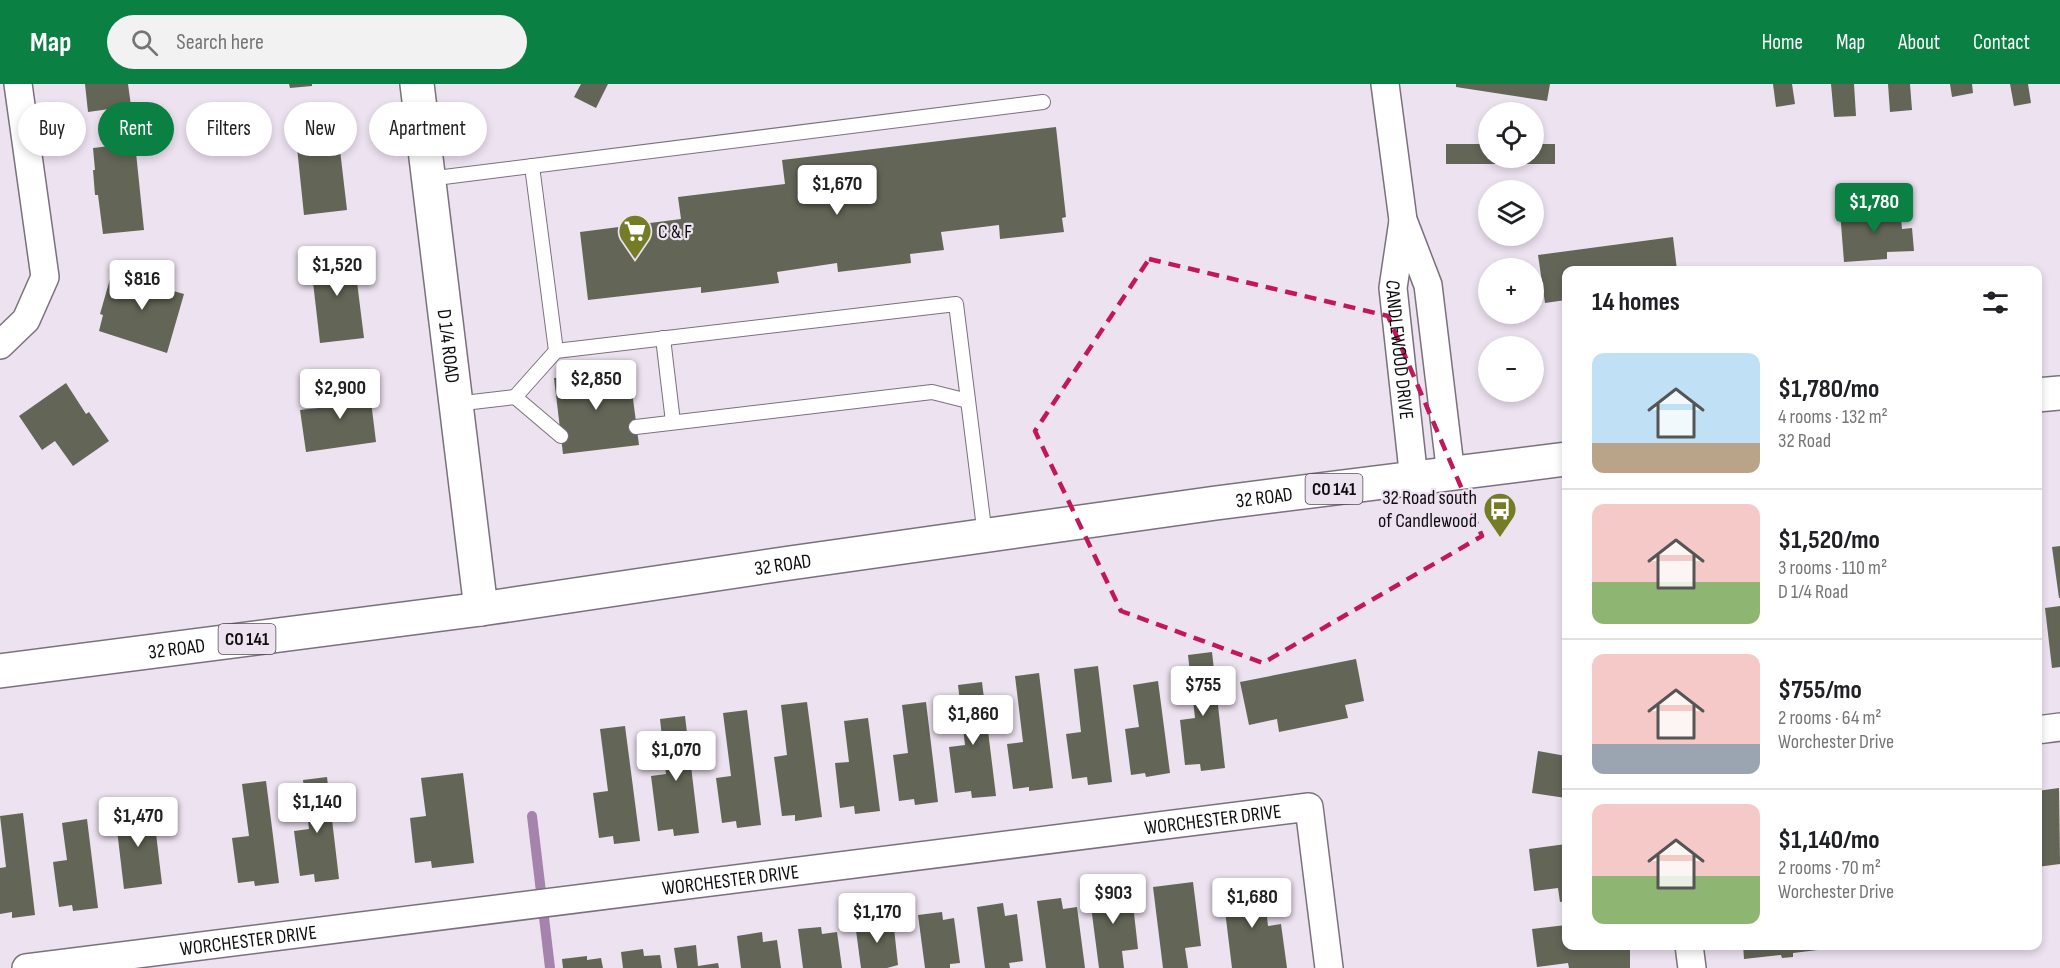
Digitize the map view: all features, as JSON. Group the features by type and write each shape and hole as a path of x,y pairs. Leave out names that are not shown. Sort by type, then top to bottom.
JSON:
{"main road":[{"name":"D 1/4 ROAD","path":"417,84 482,609"},
{"path":"2042,395 2060,393"},
{"name":"32 ROAD","path":"0,671 482,609 779,564 1216,503 1414,480 1562,460"}],"street":[{"path":"0,345 26,320 45,277 18,84"},
{"name":"CANDLEWOOD DRIVE","path":"1385,84 1403,220 1428,285 1451,475"},
{"name":"CANDLEWOOD DRIVE","path":"1403,220 1393,288 1414,480"},
{"path":"2042,729 2060,727"},
{"name":"WORCHESTER DRIVE","path":"26,968 201,957 1309,807 1329,968"},
{"path":"1690,950 1692,968"}],"lane":[{"path":"428,179 1043,102"},
{"path":"532,166 556,351"},
{"path":"455,404 515,397 556,351 956,304 985,536"},
{"path":"663,338 673,422"},
{"path":"636,427 932,392 968,401"},
{"path":"515,397 561,436"}],"highlighted area":[{"path":"1149,259 1388,316 1482,536 1263,663 1121,611 1035,431"}],"building":[{"path":"85,84 128,84 130,102 98,102 98,111 88,112"},
{"path":"289,84 312,84 312,86 290,88"},
{"path":"581,84 608,84 596,108 574,97"},
{"path":"1456,84 1550,84 1547,101 1456,87"},
{"path":"1773,84 1792,84 1795,104 1776,107"},
{"path":"1831,84 1854,84 1856,116 1834,117"},
{"path":"1888,84 1910,84 1912,110 1890,112"},
{"path":"1950,84 1972,84 1973,93 1952,97"},
{"path":"2010,84 2028,84 2031,103 2014,106"},
{"path":"1056,127 1066,217 1062,218 1064,232 1000,239 999,225 941,232 944,250 910,254 911,263 838,272 837,263 777,272 779,283 701,293 701,287 588,300 580,232 681,219 678,197 785,184 782,160"},
{"path":"1446,144 1478,144 1478,164 1446,164"},
{"path":"1544,144 1555,144 1555,164 1544,164"},
{"path":"98,147 98,156 136,156 144,230 103,234 98,195 95,195 93,148"},
{"path":"298,156 341,156 347,210 304,215"},
{"path":"1900,207 1902,229 1912,228 1914,251 1887,252 1887,259 1844,262 1840,211"},
{"path":"1673,237 1677,266 1562,266 1562,301 1545,303 1544,258 1538,258 1538,255"},
{"path":"353,250 364,338 320,343 310,256"},
{"path":"145,270 174,279 170,290 184,294 167,353 99,331 103,315 100,314 110,279 114,276 141,284"},
{"path":"629,368 639,445 563,454 554,378"},
{"path":"66,383 86,414 89,412 109,441 73,466 55,441 42,450 19,416"},
{"path":"369,385 376,442 306,452 300,410 328,407 326,390"},
{"path":"2060,546 2060,598 2059,598 2052,547"},
{"path":"2060,606 2060,667 2052,668 2045,608"},
{"path":"1212,652 1225,768 1201,771 1200,764 1185,765 1180,720 1195,718 1188,655"},
{"path":"1356,659 1364,701 1345,705 1348,718 1279,732 1277,719 1249,725 1240,682"},
{"path":"1098,666 1112,782 1088,785 1087,777 1072,779 1066,734 1081,732 1074,669"},
{"path":"1039,673 1053,788 1029,791 1029,787 1013,789 1007,744 1023,742 1015,676"},
{"path":"1158,681 1170,773 1146,777 1145,773 1131,775 1125,729 1139,727 1133,685"},
{"path":"982,682 996,796 972,798 971,791 955,793 949,747 965,745 958,685"},
{"path":"807,702 822,817 795,821 795,815 782,816 774,757 787,755 781,705"},
{"path":"926,702 938,802 915,805 914,799 899,801 893,755 908,753 902,705"},
{"path":"747,710 761,825 737,828 736,821 722,823 716,778 731,776 723,713"},
{"path":"685,716 699,833 674,836 673,829 658,831 651,776 666,774 660,719"},
{"path":"868,718 880,811 855,814 854,806 840,808 835,763 849,762 844,721"},
{"path":"625,726 640,841 614,844 613,836 599,838 593,793 608,791 600,729"},
{"path":"1538,751 1562,755 1562,797 1532,793"},
{"path":"463,773 474,863 432,868 431,861 415,863 410,818 426,816 421,778"},
{"path":"327,777 339,879 315,882 314,874 300,876 294,831 309,829 303,780"},
{"path":"266,781 279,883 255,886 254,881 238,883 232,838 249,836 242,784"},
{"path":"2059,788 2060,864 2042,866 2042,790"},
{"path":"153,808 162,884 124,889 115,813"},
{"path":"23,813 35,915 12,918 12,912 0,914 0,868 6,867 0,816"},
{"path":"87,819 98,908 73,911 72,905 59,907 53,862 67,860 62,823"},
{"path":"1562,845 1562,902 1560,902 1558,888 1534,891 1529,849"},
{"path":"1263,881 1268,926 1281,924 1287,968 1232,968 1222,886"},
{"path":"1193,882 1201,946 1185,948 1188,968 1163,968 1153,887"},
{"path":"1131,886 1138,949 1122,951 1124,968 1099,968 1089,891"},
{"path":"1061,898 1063,909 1077,907 1085,968 1046,968 1037,901"},
{"path":"1003,903 1005,916 1017,914 1023,961 1009,963 1010,968 985,968 977,907"},
{"path":"942,912 943,920 954,918 960,963 950,964 950,968 925,968 918,915"},
{"path":"893,919 898,965 887,968 861,968 855,923"},
{"path":"1562,925 1562,950 1630,950 1630,968 1569,968 1568,963 1537,967 1532,929"},
{"path":"821,927 822,934 837,932 842,968 803,968 798,929"},
{"path":"762,932 763,942 777,940 781,968 741,968 737,936"},
{"path":"696,945 698,966 718,963 719,968 677,968 674,948"},
{"path":"643,949 644,956 660,955 662,968 623,968 621,952"},
{"path":"1743,950 1818,950 1793,953 1793,957 1782,958 1781,955 1744,959"},
{"path":"587,956 587,960 601,958 603,968 563,968 562,959"}],"waterway":[{"path":"532,816 550,968"}],"place":[{"name":"C & F","path":"635,260"},
{"name":"32 Road south of Candlewood","path":"1500,538"}]}
